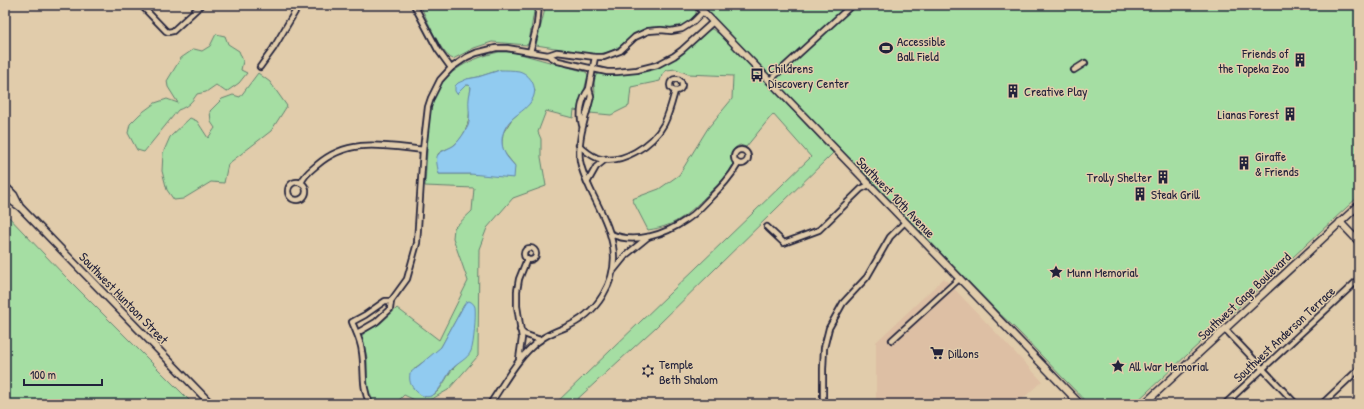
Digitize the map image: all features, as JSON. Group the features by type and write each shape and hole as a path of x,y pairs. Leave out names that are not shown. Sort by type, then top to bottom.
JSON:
{"main road":[{"name":"Southwest 10th Avenue","path":"697,5 1080,404"},
{"name":"Southwest Huntoon Street","path":"5,186 14,195 20,207"},
{"name":"Southwest Huntoon Street","path":"5,196 20,207 211,404"},
{"name":"Southwest Gage Boulevard","path":"1144,404 1359,205"},
{"path":"1340,222 1359,242"}],"street":[{"path":"141,5 166,31 170,32 173,32 201,5"},
{"path":"260,68 299,5"},
{"path":"414,5 435,46 452,68"},
{"path":"530,52 537,25 539,5"},
{"path":"769,81 852,5"},
{"path":"548,55 557,52 604,57 620,51 635,37 648,31 671,31 682,29 693,22 703,12"},
{"path":"356,333 376,322 385,315 390,309 391,301 407,279 418,243 426,117 431,98 440,80 452,68 467,57 486,50 507,48 548,55 558,61 607,72 622,72 646,68 665,61 682,50 713,22"},
{"path":"490,404 524,353 547,335 574,323 590,311 608,286 613,271 614,257 611,234 587,183 580,162 579,145 582,126 580,117 585,94 589,89 595,57"},
{"path":"1074,70 1085,63"},
{"path":"579,145 597,158 606,159 628,155 638,150 654,138 664,124 675,91"},
{"path":"301,183 306,175 328,156 352,146 375,145 423,150"},
{"path":"587,183 596,168 606,159"},
{"path":"611,234 624,239 649,236 673,228 688,219 731,177 738,164"},
{"path":"294,182 301,183 305,186 306,196 300,200 293,200 288,195 289,188 294,182"},
{"path":"767,227 784,243 818,230 861,189 869,185"},
{"path":"823,404 824,348 829,328 843,303 867,277 890,237 905,222"},
{"path":"613,271 626,255 649,236"},
{"path":"519,361 522,338 516,306 517,291 519,279 527,259"},
{"path":"892,340 959,279"},
{"name":"Southwest Anderson Terrace","path":"1225,404 1359,279"},
{"path":"370,404 364,388 362,352 352,322 385,301 391,301"},
{"path":"1225,329 1296,404"},
{"path":"520,330 528,336 540,340"},
{"path":"1322,404 1359,369"}],"shaded area":[{"path":"944,278 1042,381 1017,404 876,404 876,342"}],"green space":[{"path":"420,5 535,5 529,42 527,45 492,42 474,48 453,59 443,50"},
{"path":"546,5 690,5 696,11 696,15 685,25 680,27 648,28 640,31 617,48 602,53 593,54 536,45"},
{"path":"701,5 1359,5 1359,196 1134,404 1088,404"},
{"path":"708,29 712,29 722,36 833,153 656,327 572,404 555,404 811,157 773,114 746,147 740,145 733,150 733,162 729,171 719,184 690,212 668,225 648,230 632,199 659,189 679,175 708,128 732,99 733,76 688,74 676,69 666,70 660,81 631,87 629,106 611,115 590,113 595,92 594,82 596,75 630,74 650,70 660,66 682,53"},
{"path":"216,34 225,36 228,44 239,51 243,61 241,70 247,73 239,83 226,92 216,85 206,92 197,94 189,104 178,110 144,152 137,150 128,133 130,124 140,114 155,103 167,99 178,103 168,87 167,81 181,58 194,49 202,51 210,46"},
{"path":"499,52 513,52 586,72 588,75 579,111 574,110 573,118 546,111 538,132 541,139 541,157 546,186 513,198 487,228 479,249 478,356 448,390 423,404 404,395 395,404 374,404 367,386 367,358 362,336 364,333 381,323 397,308 439,340 468,281 453,238 454,228 472,211 474,188 425,186 429,120 434,97 445,79 452,72 469,62","holes":["500,70 531,81 535,91 530,103 512,119 503,133 503,151 515,166 470,174 439,174 438,154 454,145 465,132 469,117 471,86 466,85 467,79","464,305 470,352 449,374 437,392 433,395 422,396 415,368 441,347"]},
{"path":"258,73 270,82 287,106 271,131 228,164 224,183 211,182 183,199 174,200 167,190 162,171 163,153 170,137 190,118 197,121 208,138 215,128 211,122 210,111 222,99 233,95 240,97"},
{"path":"5,213 64,275 193,404 5,404"}],"water":[{"path":"500,70 519,71 527,75 534,85 533,98 527,107 510,121 502,137 504,151 515,166 514,178 470,174 439,174 437,162 438,155 457,142 469,123 469,98 471,87 466,85 457,94 455,91 455,86 467,79"},
{"path":"469,301 475,307 474,336 470,354 451,370 436,392 427,397 421,395 411,384 410,373 441,347 464,305"}],"place":[{"name":"Accessible Ball Field","path":"886,48"},
{"name":"Friends of the Topeka Zoo","path":"1300,60"},
{"name":"Childrens Discovery Center","path":"757,75"},
{"name":"Creative Play","path":"1013,91"},
{"name":"Lianas Forest","path":"1290,114"},
{"name":"Giraffe & Friends","path":"1244,163"},
{"name":"Trolly Shelter","path":"1163,177"},
{"name":"Steak Grill","path":"1140,194"},
{"name":"Munn Memorial","path":"1056,272"},
{"name":"Dillons","path":"937,353"},
{"name":"All War Memorial","path":"1118,366"},
{"name":"Temple Beth Shalom","path":"648,371"}]}
